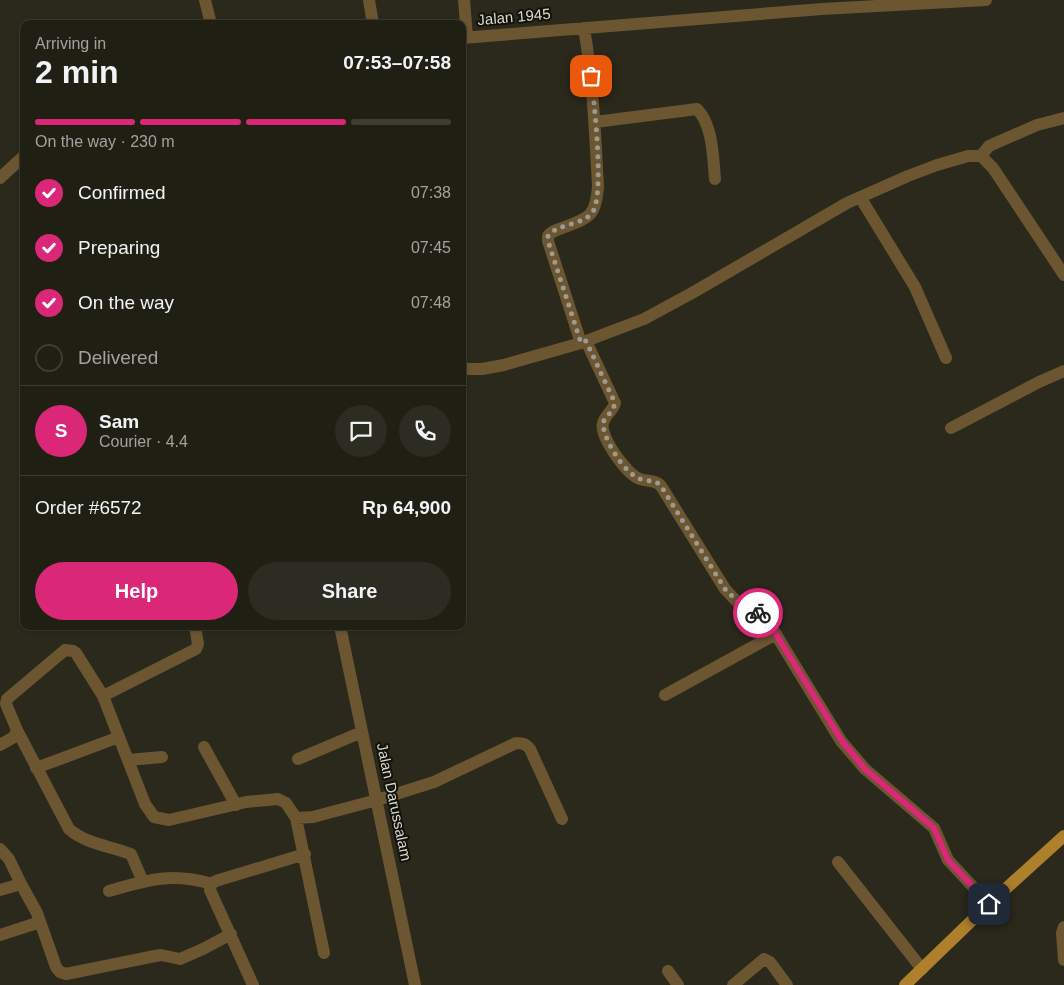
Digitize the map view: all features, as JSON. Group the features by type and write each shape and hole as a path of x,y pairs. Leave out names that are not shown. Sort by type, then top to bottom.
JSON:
{"main road":[{"path":"905,985 989,904 1064,836"}],"street":[{"path":"205,0 210,20"},
{"path":"369,0 372,20"},
{"path":"464,0 464,20"},
{"name":"Jalan 1945","path":"466,37 584,28 822,5 986,0"},
{"path":"584,28 590,62 595,122 598,186 595,208 587,217 555,230 548,236 552,256 583,342 615,403 613,409 603,422 604,435 615,453 634,476 640,479 656,481 661,486 725,589 742,606 761,614 776,634 842,741 865,769 934,828 948,860 989,904"},
{"path":"595,122 698,109 706,123 712,147 715,179"},
{"path":"981,156 989,146 1037,125 1064,118"},
{"path":"466,369 482,369 504,365 583,342 644,318 860,197 908,176 968,156 981,156 993,168 1064,275"},
{"path":"0,178 20,160"},
{"path":"860,197 914,287 946,358"},
{"path":"951,428 1064,371"},
{"path":"103,696 196,649 198,644 196,630"},
{"name":"Jalan Darussalam","path":"341,630 415,985"},
{"path":"665,694 776,634"},
{"path":"143,882 130,854 87,840 69,829 16,730 6,704 7,699 65,650 76,653 103,696 145,804 154,817 169,820 236,805 283,800 296,818 324,953"},
{"path":"0,745 14,737 16,730"},
{"path":"298,759 362,732"},
{"path":"36,768 119,737"},
{"path":"296,818 313,816 377,800 434,782 516,743 521,743 526,744 530,749 562,820"},
{"path":"204,747 236,805"},
{"path":"128,760 162,757"},
{"path":"0,850 9,859 37,913 56,966 60,972 66,974 161,955 180,959 231,934"},
{"path":"253,985 210,890 212,884 219,880 304,854"},
{"path":"838,862 922,969"},
{"path":"109,891 143,882 174,877 189,878 212,884"},
{"path":"0,890 21,884"},
{"path":"0,935 40,922"},
{"path":"1064,927 1062,933 1064,960"},
{"path":"733,985 764,960 770,962 787,985"},
{"path":"668,970 678,985"}],"way so far":[{"path":"591,76 598,186 595,208 587,217 550,233 548,241 581,343 586,341 615,403 613,409 603,422 604,435 615,453 634,476 640,479 656,481 661,486 718,579 733,599 742,606 758,613"}],"route":[{"path":"758,613 765,618 772,628 806,686 854,757 865,769 934,828 948,860 989,904"}]}
